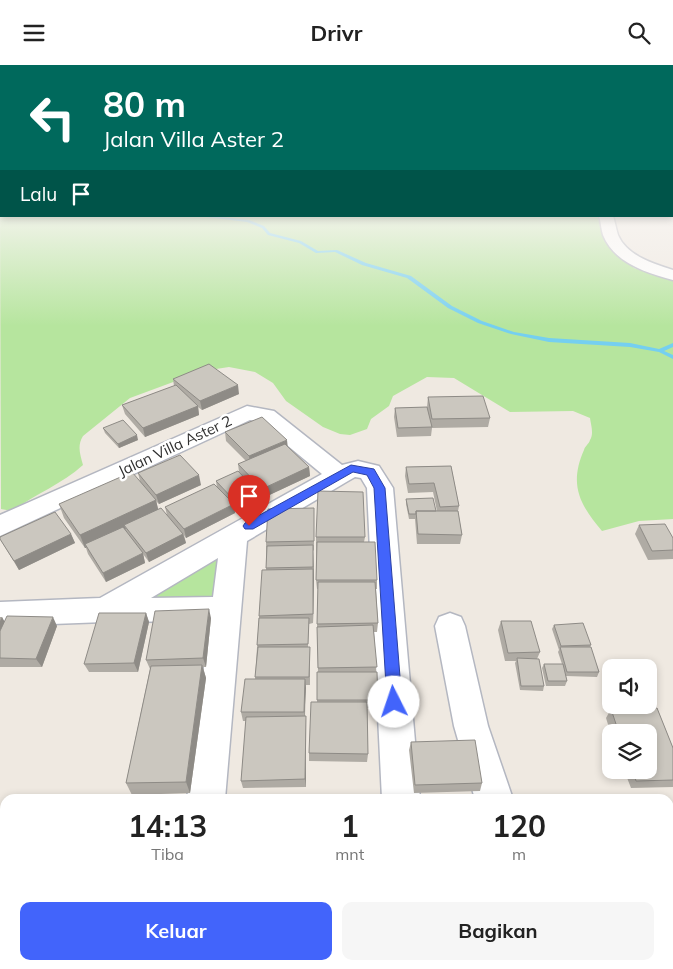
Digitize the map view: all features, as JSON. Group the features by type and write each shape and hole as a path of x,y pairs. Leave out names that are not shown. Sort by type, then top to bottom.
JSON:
{"street":[{"path":"616,242 626,255 654,270 673,275"},
{"name":"Jalan Villa Aster 2","path":"0,526 247,413 266,416 339,475"},
{"path":"105,610 339,475 351,469 363,469 370,472 380,488 401,794"},
{"path":"207,794 234,534"},
{"path":"0,614 105,610 227,609"},
{"path":"450,626 471,725 492,794"}],"green space":[{"path":"0,242 607,242 634,268 673,281 673,519 639,521 602,531 587,512 577,483 580,462 592,435 590,418 573,411 510,412 454,378 427,377 393,396 389,406 371,419 367,429 350,435 340,434 323,427 286,401 273,383 255,372 229,367 203,371 130,398 83,436 80,454 83,465 75,472 12,511 1,509"},
{"path":"224,553 213,602 143,600"}],"building":[{"path":"209,364 238,385 200,401 173,379"},
{"path":"176,385 198,406 143,428 122,405"},
{"path":"483,396 490,418 432,419 428,397"},
{"path":"427,407 432,427 398,428 395,408"},
{"path":"262,417 287,440 249,456 225,432"},
{"path":"123,420 137,435 118,444 103,428"},
{"path":"285,444 309,467 262,489 238,464"},
{"path":"180,455 199,475 156,495 138,473"},
{"path":"451,466 459,506 440,507 434,483 409,484 406,467"},
{"path":"238,471 257,491 235,501 216,481"},
{"path":"132,472 156,500 80,535 59,504"},
{"path":"214,484 234,504 184,529 165,507"},
{"path":"318,491 363,492 365,537 316,537"},
{"path":"433,498 436,511 416,511 416,514 409,514 406,499"},
{"path":"161,508 183,534 146,553 124,525"},
{"path":"314,508 314,541 266,542 268,509"},
{"path":"416,511 458,511 462,535 418,534"},
{"path":"55,512 71,534 14,561 0,537"},
{"path":"665,524 673,538 673,550 652,551 639,525"},
{"path":"123,527 143,553 103,573 85,544"},
{"path":"317,542 375,542 377,580 316,580"},
{"path":"313,545 313,567 266,568 267,546"},
{"path":"313,569 313,614 259,616 262,570"},
{"path":"318,582 375,582 378,623 317,624"},
{"path":"209,609 203,658 146,660 155,611"},
{"path":"99,613 146,613 134,663 84,664"},
{"path":"7,616 53,617 36,659 0,658 0,631"},
{"path":"259,618 309,618 308,644 257,645"},
{"path":"501,621 531,621 540,652 508,653"},
{"path":"583,623 591,645 561,646 554,625"},
{"path":"373,625 377,667 318,668 317,627"},
{"path":"258,647 310,647 309,677 255,677"},
{"path":"560,647 591,647 599,672 567,672"},
{"path":"517,658 539,659 544,686 521,686"},
{"path":"544,664 563,664 567,681 548,681"},
{"path":"202,665 186,782 126,783 151,666"},
{"path":"317,672 377,672 378,700 317,700"},
{"path":"245,679 305,679 304,712 241,712"},
{"path":"311,702 367,702 368,754 309,753"},
{"path":"657,708 673,748 673,780 636,781 635,779 657,779 657,724 616,724 613,714 657,714"},
{"path":"306,716 305,779 241,781 246,717"},
{"path":"475,740 482,783 415,785 411,742"}],"waterway":[{"path":"300,242 317,252 336,251 364,264 409,277 450,307 480,322 513,333 549,340 630,345 660,351"},
{"path":"660,351 673,345"},
{"path":"660,351 673,357"}],"route":[{"path":"249,526 351,469 363,469 370,472 376,479 380,488 394,702"}]}
